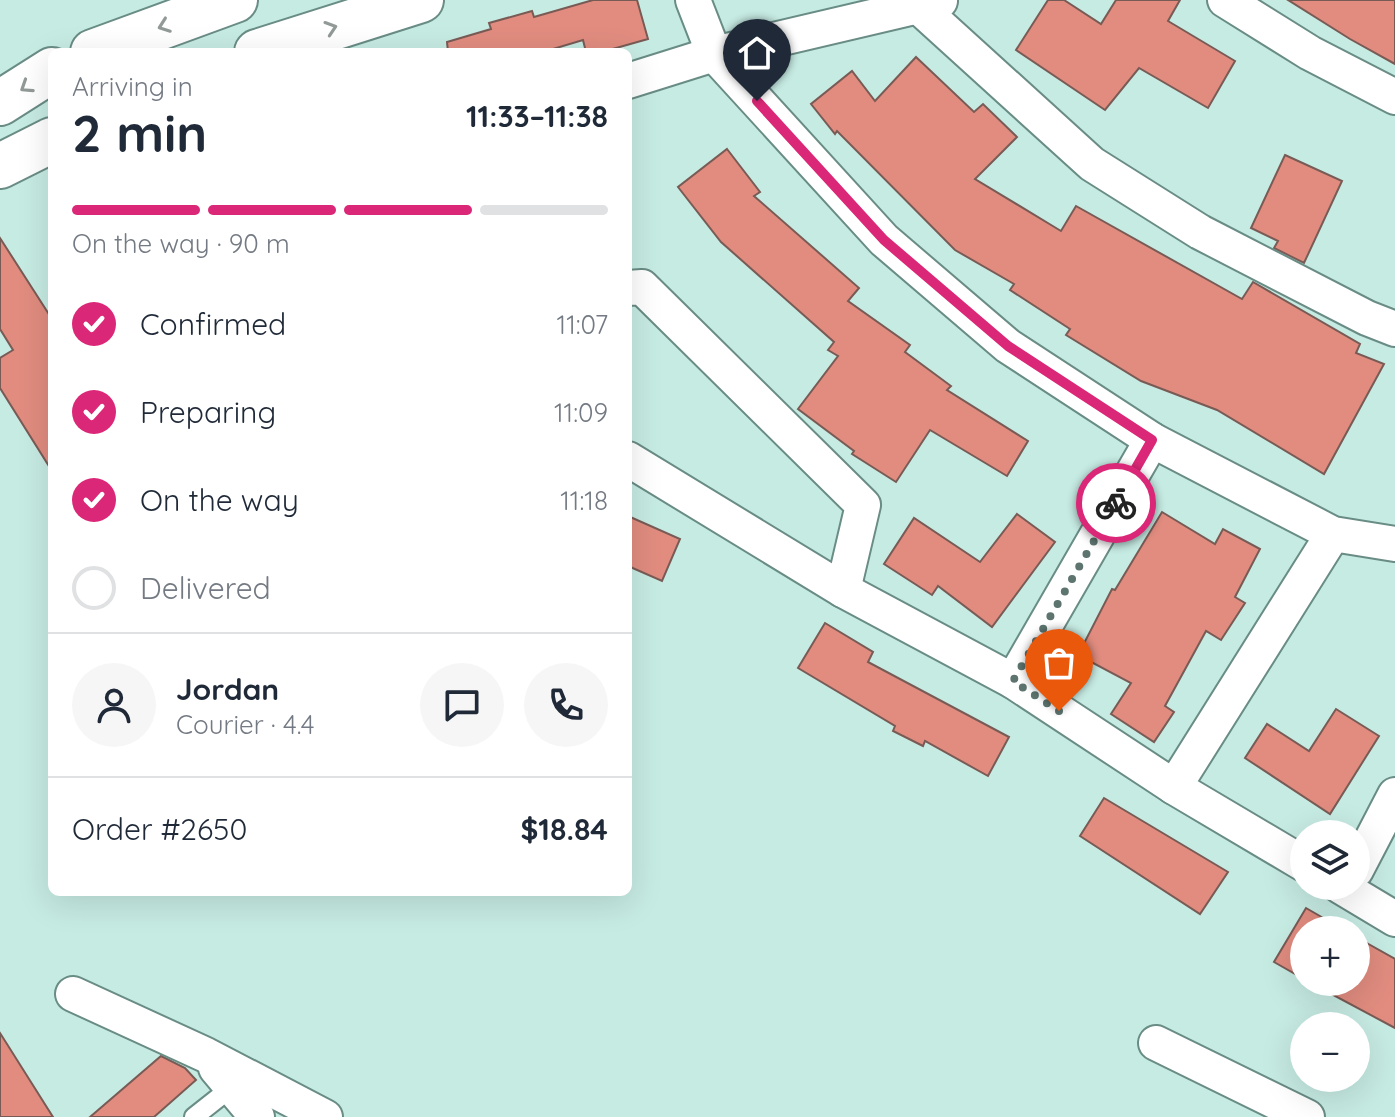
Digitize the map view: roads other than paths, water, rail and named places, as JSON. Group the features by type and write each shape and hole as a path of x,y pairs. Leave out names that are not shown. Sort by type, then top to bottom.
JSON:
{"street":[{"path":"104,48 235,0"},
{"path":"270,48 421,0"},
{"path":"693,0 714,54 884,240 1008,346 1152,440 1333,534 1395,544"},
{"path":"1225,0 1310,53 1395,97"},
{"path":"632,80 714,54 932,3 1092,164 1200,232 1367,318 1395,329"},
{"path":"0,103 48,73"},
{"path":"0,166 48,142"},
{"path":"632,288 642,287 863,505 843,590"},
{"path":"1013,681 1152,440"},
{"path":"632,461 843,590 1013,681 1174,787 1290,856"},
{"path":"1174,787 1333,534"},
{"path":"1370,842 1395,795"},
{"path":"1370,900 1395,919"},
{"path":"73,994 206,1055 325,1117"},
{"path":"1156,1043 1307,1117"},
{"path":"206,1055 257,1117"}],"lane":[{"path":"194,1117 232,1087"}]}
